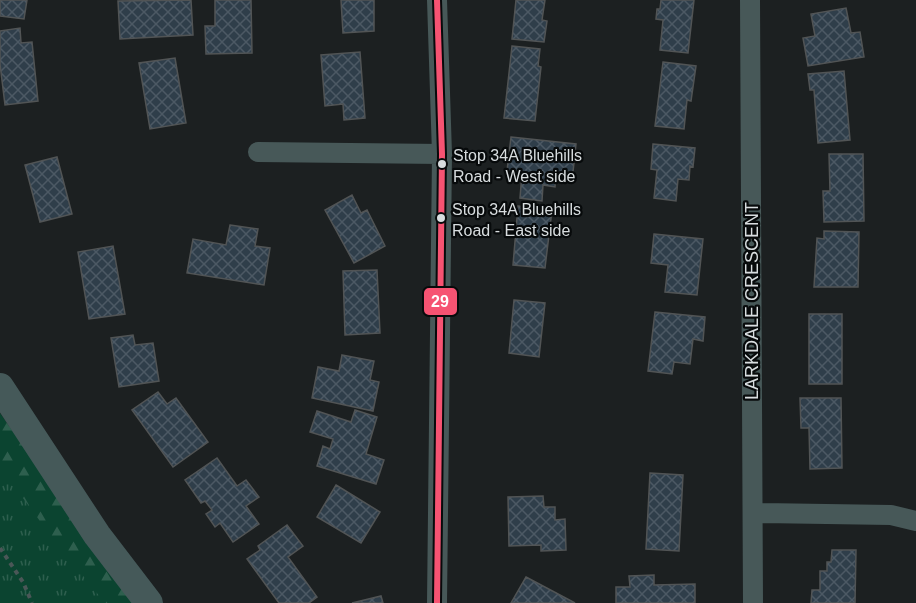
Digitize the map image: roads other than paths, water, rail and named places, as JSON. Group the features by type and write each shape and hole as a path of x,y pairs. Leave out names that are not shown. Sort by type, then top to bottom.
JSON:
{"main road":[{"path":"0,387 97,536 149,603"}],"street":[{"path":"437,0 442,153 437,603"},
{"name":"LARKDALE CRESCENT","path":"750,0 753,603"},
{"path":"258,153 442,153"},
{"path":"754,513 891,515 916,521"}],"place":[{"name":"Stop 34A Bluehills Road - West side","path":"442,164"},
{"name":"Stop 34A Bluehills Road - East side","path":"441,218"}]}
